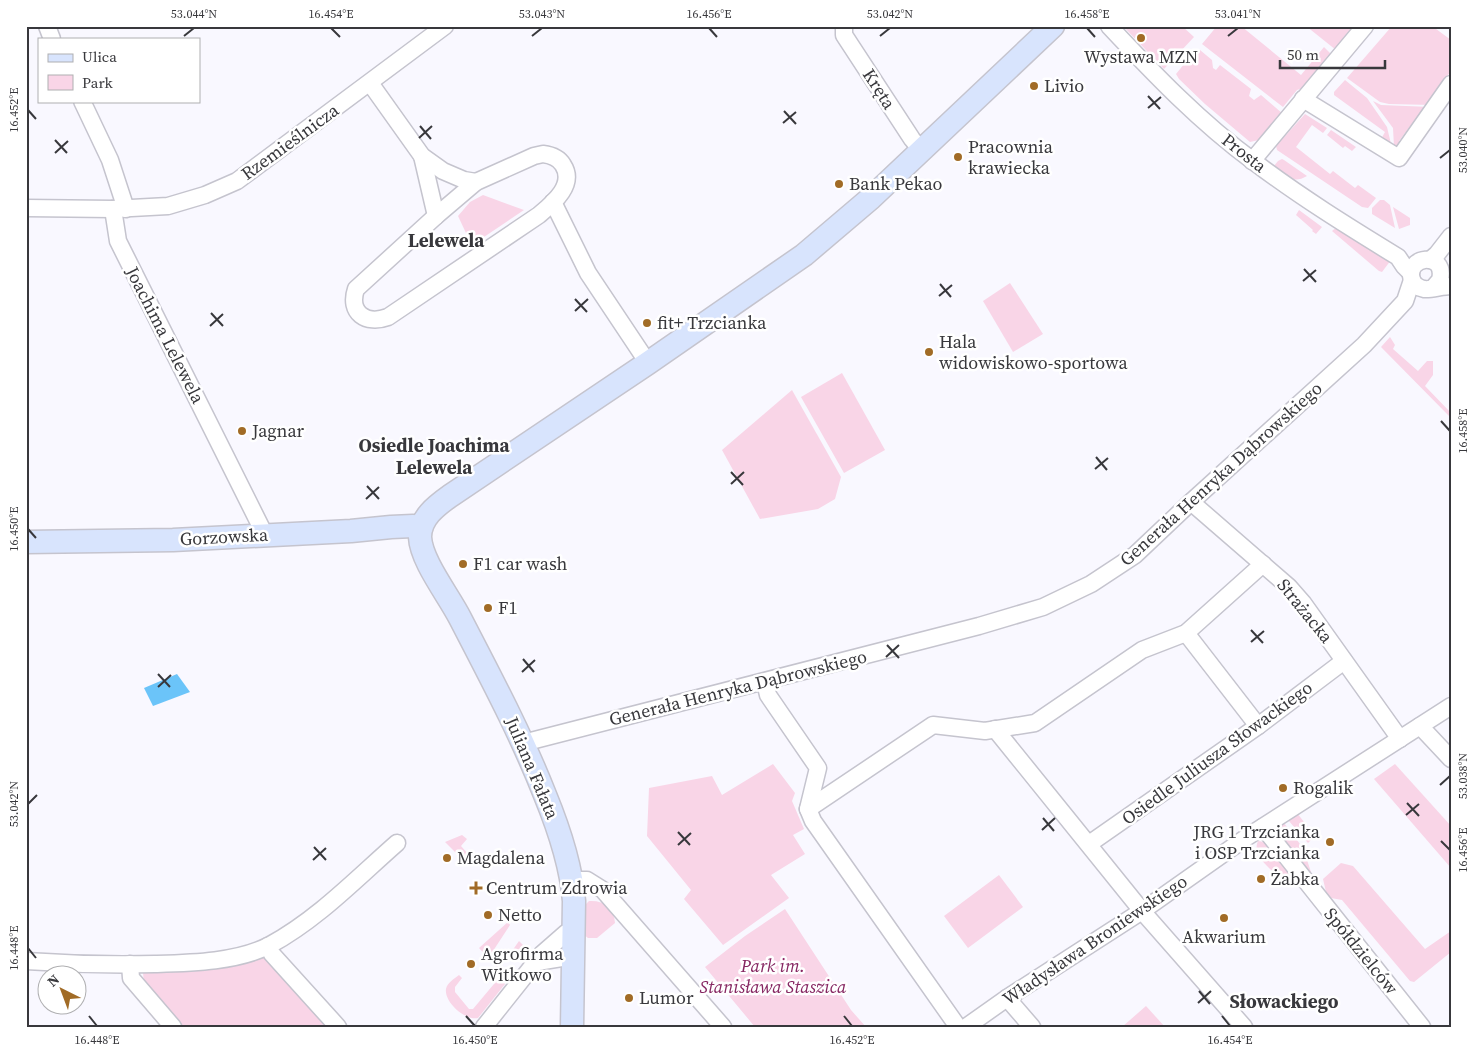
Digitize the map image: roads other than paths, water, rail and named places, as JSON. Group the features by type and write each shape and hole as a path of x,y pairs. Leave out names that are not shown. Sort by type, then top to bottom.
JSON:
{"main road":[{"path":"421,528 428,515 450,496 804,255 871,198 1053,26"},
{"name":"Gorzowska","path":"26,542 173,540 350,531 391,526 421,528"},
{"name":"Juliana Fałata","path":"421,528 421,544 426,559 458,615 523,743 552,813 572,880 575,929 572,1027"}],"street":[{"path":"46,26 52,38"},
{"name":"Rzemieślnicza","path":"120,209 168,206 205,196 237,181 445,26"},
{"name":"Kręta","path":"844,26 844,35 921,150"},
{"name":"Prosta","path":"1109,26 1180,99 1252,161 1322,210 1398,258 1404,266 1427,271 1417,287 1437,288"},
{"path":"1252,161 1365,26"},
{"path":"370,83 422,156 443,171 464,180 476,182"},
{"path":"1303,99 1399,158 1451,84"},
{"name":"Joachima Lelewela","path":"82,102 110,160 120,209 118,241 265,535"},
{"path":"543,154 550,155 560,162 566,172 565,186 553,202 539,215 388,317 372,320 362,316 354,302 356,289 476,182 534,156 543,154"},
{"path":"422,156 436,216"},
{"path":"553,202 588,273 648,363"},
{"path":"26,208 120,209"},
{"name":"Generała Henryka Dąbrowskiego","path":"523,743 979,626 1043,607 1092,584 1136,555 1191,502 1364,345 1405,301 1451,236"},
{"path":"1427,271 1440,280 1437,288"},
{"name":"Generała Henryka Dąbrowskiego","path":"1405,301 1437,288"},
{"name":"Strażacka","path":"1191,502 1290,587 1400,739"},
{"path":"808,809 933,725 985,731 1035,723 1142,650 1186,633 1263,564"},
{"path":"1186,633 1258,726"},
{"name":"Osiedle Juliusza Słowackiego","path":"1089,844 1258,726 1344,661"},
{"path":"765,682 768,695 818,768 808,809 813,821 958,1027"},
{"name":"Władysława Broniewskiego","path":"966,1027 1007,998 1142,911 1263,827 1451,706"},
{"path":"1420,726 1451,760"},
{"path":"996,729 1142,911 1244,1027"},
{"name":"Spółdzielców","path":"1263,827 1422,1027"},
{"path":"26,961 130,964 208,961 238,956 268,946 294,930 323,908 397,843"},
{"path":"572,880 587,880 603,890 723,1027"},
{"path":"484,1027 542,954 559,939 575,929"},
{"path":"268,946 272,954 338,1027"},
{"path":"537,962 574,956"},
{"path":"130,964 131,978 173,1027"},
{"path":"1007,998 1032,1027"}],"water":[{"path":"177,674 190,692 153,706 144,688"}],"place":[{"name":"Wystawa MZN","path":"1141,38"},
{"name":"Livio","path":"1034,86"},
{"name":"Pracownia krawiecka","path":"958,157"},
{"name":"Bank Pekao","path":"839,184"},
{"name":"fit+ Trzcianka","path":"647,323"},
{"name":"Hala widowiskowo-sportowa","path":"929,352"},
{"name":"Jagnar","path":"242,431"},
{"name":"F1 car wash","path":"463,564"},
{"name":"F1","path":"488,608"},
{"name":"Rogalik","path":"1283,788"},
{"name":"JRG 1 Trzcianka i OSP Trzcianka","path":"1330,842"},
{"name":"Magdalena","path":"447,858"},
{"name":"Żabka","path":"1261,879"},
{"name":"Centrum Zdrowia","path":"476,888"},
{"name":"Netto","path":"488,915"},
{"name":"Akwarium","path":"1224,918"},
{"name":"Agrofirma Witkowo","path":"471,964"},
{"name":"Lumor","path":"629,998"}],"district":[{"name":"Lelewela","path":"446,240"},
{"name":"Osiedle Joachima Lelewela","path":"434,456"},
{"name":"Słowackiego","path":"1284,1001"}],"park label":[{"name":"Park im. Stanisława Staszica","path":"773,976"}]}
